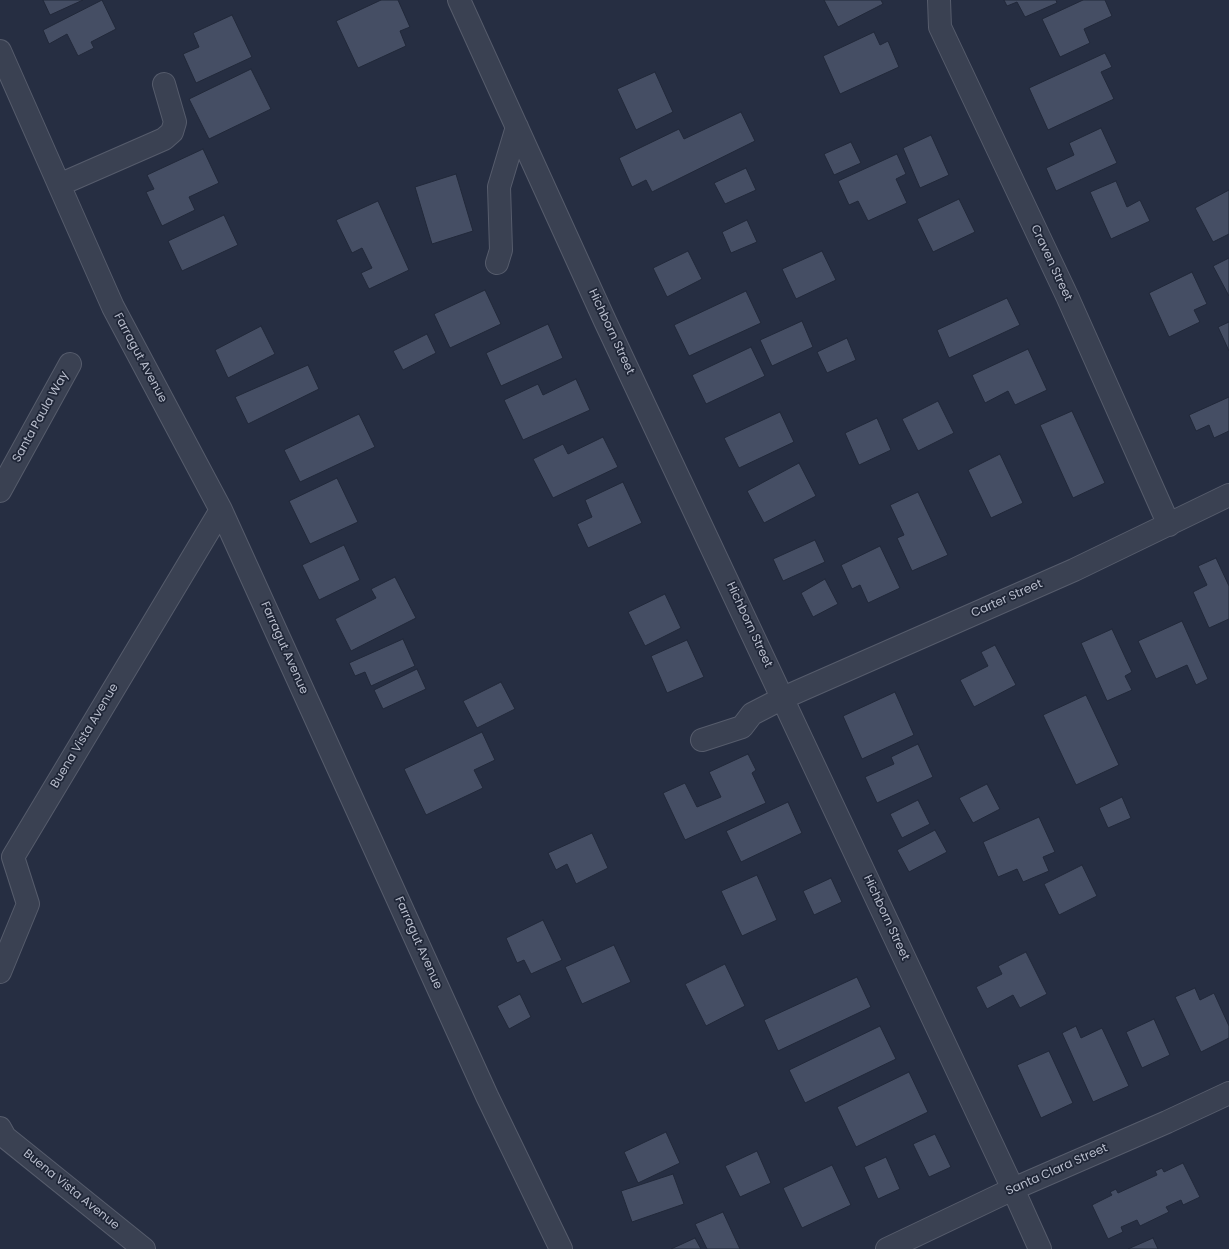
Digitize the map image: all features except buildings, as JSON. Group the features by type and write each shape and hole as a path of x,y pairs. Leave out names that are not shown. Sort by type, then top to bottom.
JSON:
{"street":[{"name":"Hichborn Street","path":"459,0 605,321 1013,1188 1040,1249"},
{"name":"Craven Street","path":"939,0 940,27 1067,296 1169,525"},
{"name":"Farragut Avenue","path":"0,51 113,307 221,510 487,1096 561,1249"},
{"path":"59,185 164,139 172,132 175,122 164,84"},
{"path":"497,263 501,250 499,187 517,127"},
{"name":"Santa Paula Way","path":"0,491 70,364"},
{"name":"Carter Street","path":"702,740 742,727 752,714 783,698 1074,570 1229,495"},
{"name":"Buena Vista Avenue","path":"0,972 28,904 7,855 221,510"},
{"name":"Santa Clara Street","path":"887,1249 1013,1188 1228,1097"},
{"name":"Buena Vista Avenue","path":"0,1128 5,1137 144,1249"}]}
